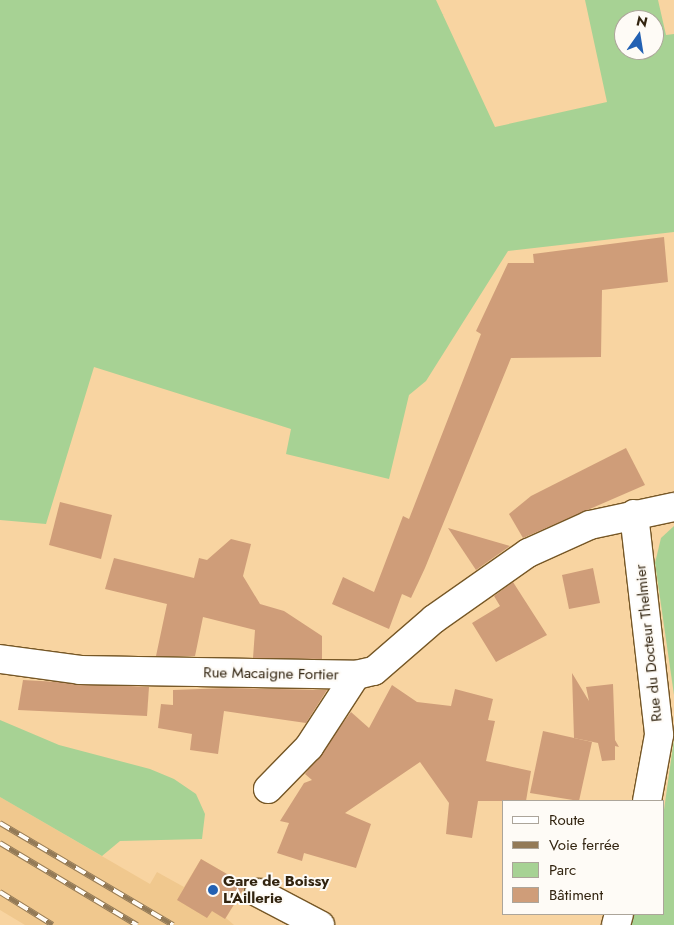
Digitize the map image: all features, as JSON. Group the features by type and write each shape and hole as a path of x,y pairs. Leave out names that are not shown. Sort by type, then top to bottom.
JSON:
{"street":[{"name":"Rue Macaigne Fortier","path":"0,659 80,670 356,675 374,671 434,619 528,553 590,525 634,514 674,507"},
{"name":"Rue du Docteur Thelmier","path":"634,514 659,735 647,800"},
{"path":"268,789 310,746 356,675"},
{"path":"259,893 320,925"}],"shaded area":[{"path":"0,797 150,884 157,872 184,887 201,859 246,885 226,918 234,925 25,925 0,910"}],"green space":[{"path":"0,0 436,0 495,127 607,102 585,0 658,0 660,10 614,10 614,60 664,60 664,26 666,35 674,34 674,232 508,251 426,381 409,395 389,479 286,454 291,429 94,367 46,524 0,520"},
{"path":"674,526 674,695 655,563 661,538"},
{"path":"0,720 59,745 150,769 174,779 196,794 205,814 202,839 120,841 102,856 0,797"},
{"path":"674,739 674,925 631,925 634,915 664,915 664,810"}],"building":[{"path":"664,237 668,282 602,290 601,357 511,358 425,568 411,598 402,594 389,629 332,604 343,577 374,592 403,516 409,519 481,334 476,331 508,263 534,263 533,254"},
{"path":"626,448 645,485 523,538 509,514 531,496"},
{"path":"60,502 112,515 101,559 49,545"},
{"path":"448,528 510,546 476,570"},
{"path":"231,539 251,544 243,576 260,604 284,611 322,636 322,659 253,658 255,630 203,617 195,656 156,656 167,604 105,589 114,558 194,578 199,558 207,560"},
{"path":"593,568 600,603 569,609 562,575"},
{"path":"513,582 547,635 496,662 472,623 500,606 494,596"},
{"path":"572,673 589,701 586,687 613,684 615,740 619,747 615,746 615,760 602,761 598,743 574,738"},
{"path":"23,680 149,687 147,716 18,710"},
{"path":"392,685 417,702 451,706 455,689 493,699 488,720 495,721 486,761 531,771 526,800 478,801 472,838 446,834 449,803 420,762 345,813 371,824 356,868 304,853 302,861 277,853 289,823 280,821 304,783 312,780 305,774 351,712 369,728"},
{"path":"227,688 327,690 306,723 224,711 218,754 190,750 192,734 158,728 161,704 173,705 173,690"},
{"path":"543,731 592,742 579,800 530,793"},
{"name":"Gare de Boissy L'Aillerie","path":"201,859 246,885 225,919 212,911 207,918 177,900"}],"railway":[{"path":"0,823 173,925"},
{"path":"0,843 137,925"},
{"path":"0,892 53,925"}],"place":[{"name":"Gare de Boissy L'Aillerie","path":"213,890"}]}
